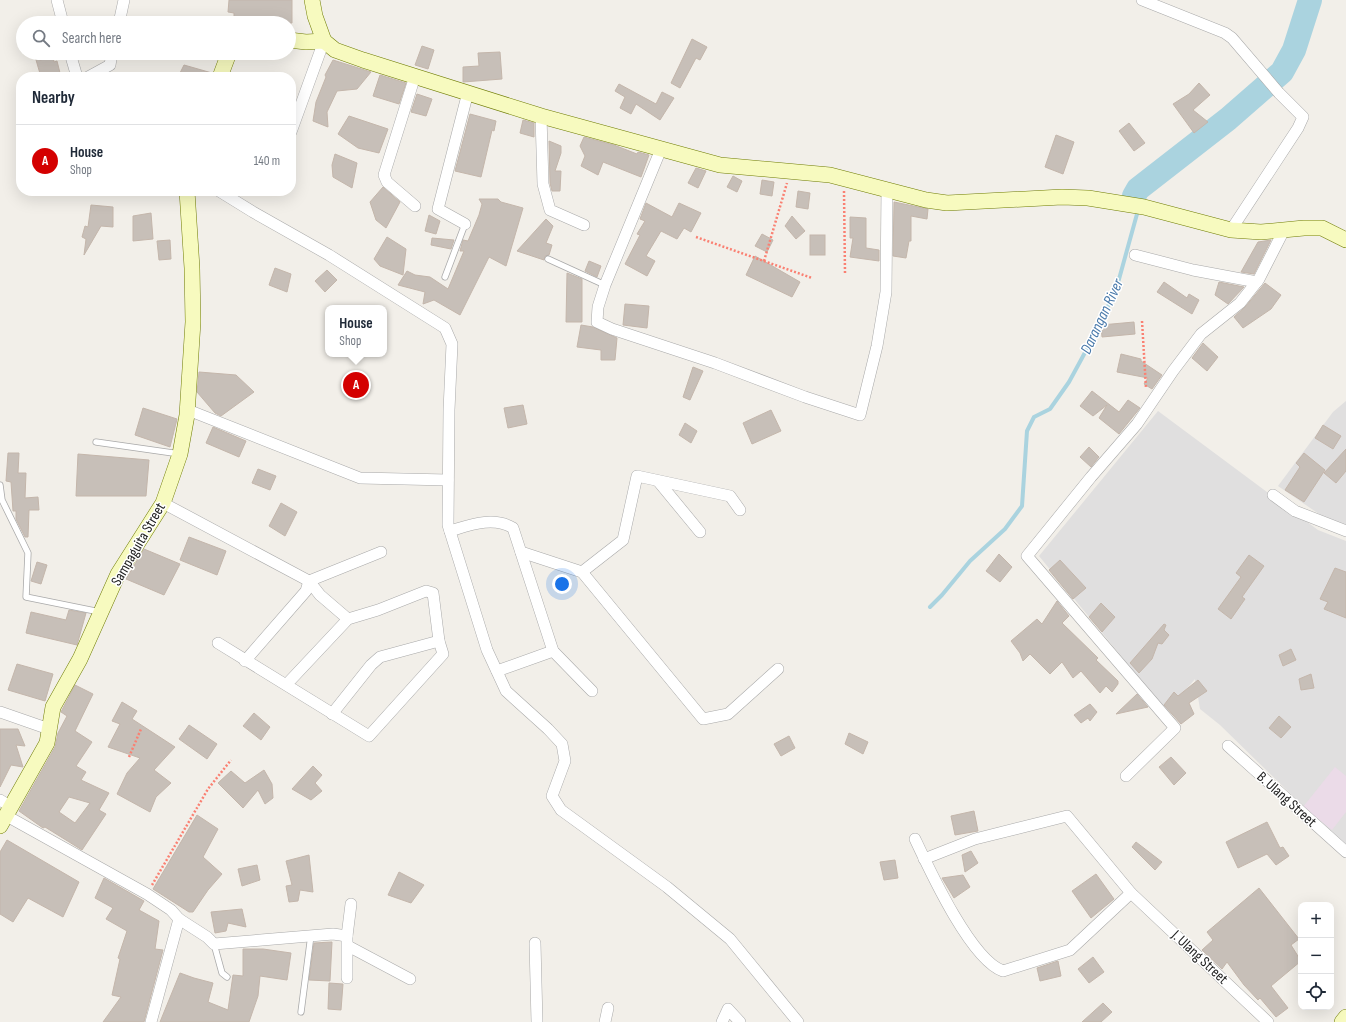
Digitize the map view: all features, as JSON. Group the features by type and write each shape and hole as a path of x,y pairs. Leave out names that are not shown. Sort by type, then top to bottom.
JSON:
{"street":[{"path":"57,0 61,16"},
{"path":"121,16 124,0"},
{"path":"312,0 315,16 324,41 336,50 363,60 541,116 720,165 844,178 926,200 947,203 1062,197 1088,198 1144,207 1232,230 1261,232 1322,228 1346,240"},
{"path":"1142,0 1225,33 1232,38 1279,93 1303,117 1298,128 1232,230"},
{"path":"296,41 324,41"},
{"path":"296,118 324,41"},
{"path":"72,60 75,72"},
{"path":"97,72 110,65 111,60"},
{"path":"222,72 226,60"},
{"path":"415,76 384,175 387,182 415,206"},
{"path":"465,224 438,208 468,92"},
{"path":"541,116 543,184 550,210 584,225"},
{"path":"661,149 605,285 598,307 597,322 612,329 715,363 805,397 860,415 877,346 886,292 887,189"},
{"name":"Sampaguita Street","path":"4,812 47,742 53,707 80,659 118,574 163,503 180,454 188,410 193,322 192,268 187,196"},
{"path":"227,196 252,212 329,255 444,328 452,344 448,524 487,650 506,691 548,729 562,744 565,761 552,796 561,810 667,887 730,940 798,1022"},
{"path":"1126,776 1175,728 1027,556 1091,477 1137,424 1173,371 1201,334 1240,303 1257,282 1284,230"},
{"path":"1135,255 1193,270 1257,282"},
{"path":"188,410 360,478 448,480"},
{"path":"582,572 622,540 637,476 730,496 740,510"},
{"path":"658,481 700,532"},
{"path":"1273,495 1295,511 1346,531"},
{"path":"163,503 309,581 320,595 348,619"},
{"path":"450,532 489,521 508,525 513,528 553,652 592,691"},
{"path":"309,581 381,552"},
{"path":"521,552 582,572 703,718 728,714 778,669"},
{"path":"245,661 306,591 309,581"},
{"path":"218,643 245,661 369,736 442,654 433,593 426,591 378,610 348,619 286,685"},
{"path":"332,714 371,665 380,657 439,641"},
{"path":"497,670 553,652"},
{"path":"0,712 49,729"},
{"name":"B. Ulang Street","path":"1228,746 1346,852"},
{"path":"4,812 147,894 171,910 179,919 214,944 333,934 348,941 410,979"},
{"name":"J. Ulang Street","path":"924,859 975,839 1067,816 1131,893 1268,1022"},
{"path":"915,839 924,859 962,929 993,968 1003,972 1070,950 1131,893"},
{"path":"347,978 351,904"},
{"path":"152,1022 179,919"},
{"path":"535,943 537,1022"},
{"path":"605,1022 608,1008"},
{"path":"722,1022 728,1009 740,1022"},
{"path":"1342,1022 1346,1017"}],"lane":[{"path":"445,277 465,224"},
{"path":"548,260 605,285"},
{"path":"96,442 180,454"},
{"path":"0,485 2,500 28,554 26,597 101,612"},
{"path":"302,1012 311,935"},
{"path":"214,944 222,972 227,977"}],"path":[{"path":"764,261 790,172"},
{"path":"844,178 845,273"},
{"path":"696,237 812,278"},
{"path":"1142,321 1148,409"},
{"path":"129,757 141,729"},
{"path":"147,894 208,789 231,760"}],"shaded area":[{"path":"1346,401 1346,525 1322,516 1278,486 1333,412"},
{"path":"1158,411 1318,530 1346,541 1346,848 1220,725 1200,709 1195,679 1167,712 1039,556"},
{"path":"1335,767 1346,776 1346,812 1332,830 1303,807"}],"building":[{"path":"229,0 292,0 292,16 234,16 234,13 228,12"},
{"path":"692,39 707,47 700,60 696,58 680,88 671,83"},
{"path":"422,46 434,50 428,69 415,65"},
{"path":"500,52 502,79 463,82 463,67 479,66 478,53"},
{"path":"36,60 57,61 60,72 40,72"},
{"path":"333,60 371,72 357,89 337,91 327,112 328,127 313,121 316,102 326,77 325,75"},
{"path":"184,65 208,72 180,72"},
{"path":"380,75 406,83 399,104 373,96"},
{"path":"1199,83 1210,95 1193,110 1208,122 1194,133 1173,104 1189,94"},
{"path":"619,84 656,104 662,92 674,98 660,120 636,104 631,114 620,108 625,97 615,91"},
{"path":"417,94 432,99 426,116 411,112"},
{"path":"470,114 496,121 494,131 492,130 481,177 455,171"},
{"path":"349,116 388,129 379,153 358,148 338,134"},
{"path":"523,120 534,123 534,137 520,133"},
{"path":"1129,123 1145,143 1134,151 1119,131"},
{"path":"1056,135 1074,142 1063,174 1045,167"},
{"path":"584,137 614,145 637,154 638,152 649,155 641,177 603,162 598,175 581,166 585,156 580,146"},
{"path":"549,141 561,146 561,153 555,171 561,171 560,191 552,191 550,183"},
{"path":"335,154 357,163 352,188 333,177 332,165"},
{"path":"696,168 706,171 698,188 688,183"},
{"path":"733,176 742,181 737,192 727,187"},
{"path":"762,180 774,182 772,196 760,194"},
{"path":"383,187 400,202 386,228 376,220 370,202"},
{"path":"798,191 810,193 808,209 796,207"},
{"path":"479,199 498,199 501,202 523,208 506,266 489,257 460,315 434,300 423,304 425,292 398,285 407,271 415,275 430,277 448,289 464,251 460,251 463,240 468,241 479,215 482,204"},
{"path":"894,202 928,209 927,219 911,216 911,241 909,241 906,258 893,256"},
{"path":"646,203 672,217 679,203 701,213 691,232 684,228 677,239 661,231 646,256 655,261 647,276 625,264 640,235 637,234 645,221 640,219"},
{"path":"91,205 113,207 113,227 101,226 84,255 86,239 82,237 85,226 88,227"},
{"path":"151,213 153,239 133,241 133,216"},
{"path":"429,215 440,221 436,234 425,231"},
{"path":"792,216 805,231 796,239 785,226"},
{"path":"850,217 866,218 866,248 879,250 879,261 850,257 853,238 850,238"},
{"path":"546,219 553,226 546,243 552,245 549,255 545,256 544,260 517,251"},
{"path":"762,234 773,240 767,252 755,246"},
{"path":"810,235 825,235 825,255 810,255"},
{"path":"387,237 406,249 403,275 380,266 374,259"},
{"path":"432,238 454,240 451,249 431,245"},
{"path":"170,240 171,259 159,260 157,241"},
{"path":"1271,240 1254,274 1241,272 1258,242"},
{"path":"755,256 800,282 792,297 746,275"},
{"path":"589,261 601,266 597,277 585,271"},
{"path":"275,268 291,274 287,292 269,285"},
{"path":"327,270 337,280 325,292 315,281"},
{"path":"567,273 582,279 582,322 566,322"},
{"path":"1164,282 1187,298 1189,294 1199,300 1192,314 1157,292"},
{"path":"1219,282 1244,287 1228,304 1215,295"},
{"path":"1265,283 1281,295 1271,309 1243,328 1234,317 1245,307"},
{"path":"625,304 649,306 647,328 623,325"},
{"path":"1134,322 1135,334 1102,337 1101,325"},
{"path":"581,325 593,327 617,338 615,360 601,360 601,350 577,347"},
{"path":"1203,343 1218,357 1207,371 1192,358"},
{"path":"1121,354 1141,359 1141,361 1162,375 1152,389 1144,384 1148,378 1117,372"},
{"path":"693,367 703,371 690,400 683,397"},
{"path":"199,372 236,375 254,392 221,416 215,413 197,392"},
{"path":"1092,391 1119,412 1128,400 1140,408 1119,434 1099,418 1107,405 1093,416 1080,406"},
{"path":"523,405 527,424 508,428 504,408"},
{"path":"143,408 177,419 170,447 135,435"},
{"path":"771,410 781,431 752,444 743,423"},
{"path":"685,423 697,431 691,443 679,435"},
{"path":"1323,425 1341,436 1333,449 1315,438"},
{"path":"213,427 246,441 239,457 206,443"},
{"path":"1089,447 1099,457 1091,467 1080,457"},
{"path":"1346,449 1346,471 1336,483 1324,473"},
{"path":"8,453 19,453 18,473 26,473 25,498 38,497 39,510 29,510 28,537 25,537 16,519 16,511 13,511 11,482 6,481"},
{"path":"1304,453 1325,470 1304,502 1285,490 1300,467 1296,463"},
{"path":"78,454 149,460 146,496 76,496"},
{"path":"258,469 276,476 270,490 252,483"},
{"path":"281,503 297,512 285,536 269,526"},
{"path":"189,537 226,551 217,575 180,560"},
{"path":"144,549 180,564 164,595 126,579"},
{"path":"999,554 1012,567 1000,582 986,571"},
{"path":"1249,555 1264,566 1242,597 1245,599 1231,619 1218,609 1241,577 1236,573"},
{"path":"1060,560 1086,588 1073,599 1049,570"},
{"path":"37,562 47,565 41,584 31,581"},
{"path":"1335,568 1346,572 1346,618 1324,609 1328,602 1320,599"},
{"path":"1057,601 1069,616 1062,623 1098,658 1096,660 1118,681 1118,684 1112,692 1106,686 1100,693 1081,671 1073,678 1062,662 1050,674 1030,654 1023,661 1020,653 1011,641 1037,619 1042,624"},
{"path":"1101,603 1115,617 1102,632 1089,617"},
{"path":"69,610 86,613 77,645 26,633 31,612 66,620"},
{"path":"1164,624 1166,625 1164,630 1169,635 1162,644 1158,643 1152,659 1139,673 1130,663"},
{"path":"1291,649 1296,660 1283,666 1279,655"},
{"path":"17,664 53,674 45,701 8,690"},
{"path":"1311,674 1314,688 1301,690 1299,679"},
{"path":"1198,680 1207,691 1189,703 1194,714 1181,724 1164,705 1174,692 1178,696"},
{"path":"75,685 93,694 75,731 92,742 76,766 86,772 81,780 109,793 99,810 106,814 82,850 45,827 43,828 19,811 55,747 58,733 67,716 61,712","holes":["69,797 90,803 75,823 59,812"]},
{"path":"1137,694 1148,707 1116,714"},
{"path":"122,702 137,711 132,719 175,747 154,770 171,783 156,797 150,812 117,794 127,773 140,758 108,747 120,724 112,721"},
{"path":"1090,704 1097,712 1090,721 1088,718 1081,723 1074,715"},
{"path":"254,713 270,727 261,740 243,726"},
{"path":"1279,716 1291,727 1281,738 1269,728"},
{"path":"189,725 217,744 207,759 179,739"},
{"path":"0,729 18,729 25,746 16,745 23,767 11,765 0,787"},
{"path":"849,733 868,742 863,754 845,744"},
{"path":"789,736 795,748 781,756 774,744"},
{"path":"1171,757 1186,773 1174,785 1159,767"},
{"path":"313,766 322,775 315,783 322,791 311,800 292,789"},
{"path":"264,770 272,784 273,798 265,804 258,790 243,808 218,783 231,771 245,783"},
{"path":"974,811 978,831 955,835 951,816"},
{"path":"197,815 218,829 203,857 222,874 208,890 193,912 189,912 153,889"},
{"path":"1267,822 1280,848 1283,847 1289,856 1276,865 1267,854 1238,868 1226,842"},
{"path":"7,840 79,882 63,917 28,898 13,922 0,914 0,852"},
{"path":"1136,842 1162,862 1155,870 1132,847"},
{"path":"971,851 978,863 965,872 962,855"},
{"path":"309,855 313,892 300,890 298,901 289,902 286,886 292,885 286,861"},
{"path":"895,860 898,878 884,880 880,862"},
{"path":"257,865 260,880 242,886 238,869"},
{"path":"399,872 424,885 411,903 388,895"},
{"path":"1096,874 1114,899 1091,918 1072,891"},
{"path":"963,875 970,887 954,898 942,878"},
{"path":"104,878 144,901 139,910 159,921 155,949 163,950 144,1022 103,1022 121,997 112,995 120,959 118,958 127,931 106,919 113,908 95,898"},
{"path":"1259,888 1298,938 1298,940 1291,945 1298,956 1298,964 1271,986 1288,1008 1276,1017 1260,998 1258,1000 1244,985 1227,962 1222,969 1202,950 1213,940 1207,932"},
{"path":"242,909 246,927 228,923 226,931 215,933 211,912"},
{"path":"332,942 330,981 309,980 314,943"},
{"path":"243,949 263,949 291,953 287,980 260,976 258,996 249,1022 160,1022 180,973 213,983 208,1002 228,1010 233,975 243,976"},
{"path":"1093,957 1104,972 1089,983 1078,969"},
{"path":"1058,961 1061,976 1040,981 1037,968"},
{"path":"329,983 343,984 341,1010 328,1009"},
{"path":"1103,1003 1112,1012 1101,1022 1082,1022"}],"waterway":[{"name":"Darangan River","path":"1134,196 1138,189 1228,119 1282,72 1294,50 1310,0"},
{"name":"Darangan River","path":"930,607 970,561 1005,529 1022,506 1027,431 1034,417 1050,409 1069,382 1116,290 1137,214 1136,208"}],"place":[{"name":"House","path":"356,385"}]}
